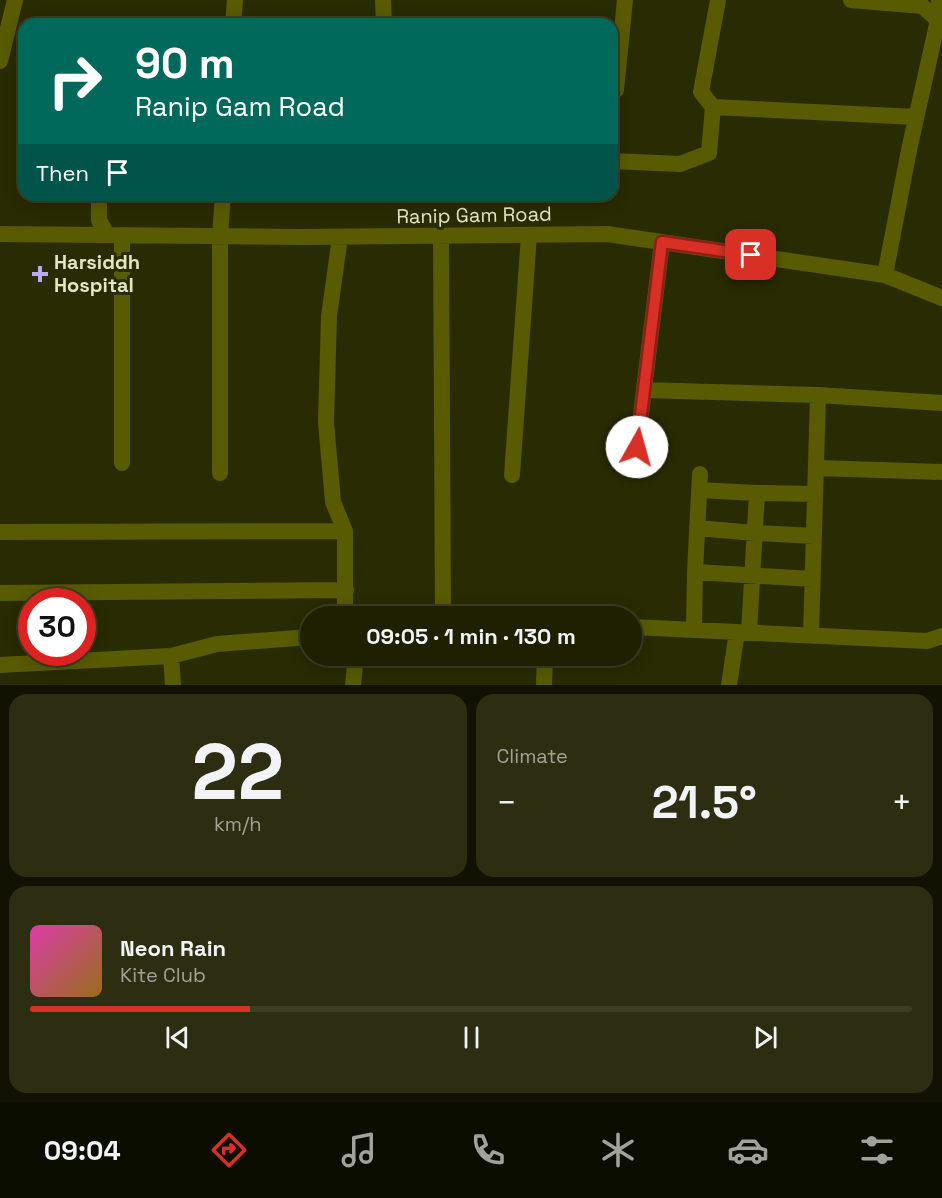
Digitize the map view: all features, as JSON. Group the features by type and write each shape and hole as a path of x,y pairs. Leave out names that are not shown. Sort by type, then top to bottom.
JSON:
{"street":[{"path":"0,61 15,0"},
{"path":"234,18 235,0"},
{"path":"383,0 384,18"},
{"path":"618,70 625,0"},
{"path":"618,160 680,164 709,153 713,107 701,92 718,0"},
{"path":"851,0 922,6 938,20"},
{"path":"885,275 916,117 938,20 939,0"},
{"path":"713,107 916,117"},
{"path":"99,201 99,220 114,235 122,463"},
{"path":"220,473 220,236 223,201"},
{"name":"Ranip Gam Road","path":"0,234 340,237 607,234 885,275 942,298"},
{"path":"512,475 529,235"},
{"path":"441,236 443,606"},
{"path":"340,237 330,315 326,422 333,502 345,531 344,606"},
{"path":"637,447 662,242"},
{"path":"644,390 818,394 942,403"},
{"path":"811,635 818,394"},
{"path":"816,468 942,472"},
{"path":"694,630 699,482 757,493 815,494"},
{"path":"729,685 743,632 752,577 757,493"},
{"path":"697,528 814,536"},
{"path":"0,531 345,531"},
{"path":"695,572 812,579"},
{"path":"0,592 346,590"},
{"path":"642,627 927,640 942,636"},
{"path":"0,665 171,656 217,644 300,638"},
{"path":"171,656 173,685"},
{"path":"353,685 355,666"},
{"path":"544,685 545,666"}],"place":[{"name":"Harsiddh Hospital","path":"40,274"}],"route":[{"path":"637,447 662,242 751,255"}]}
